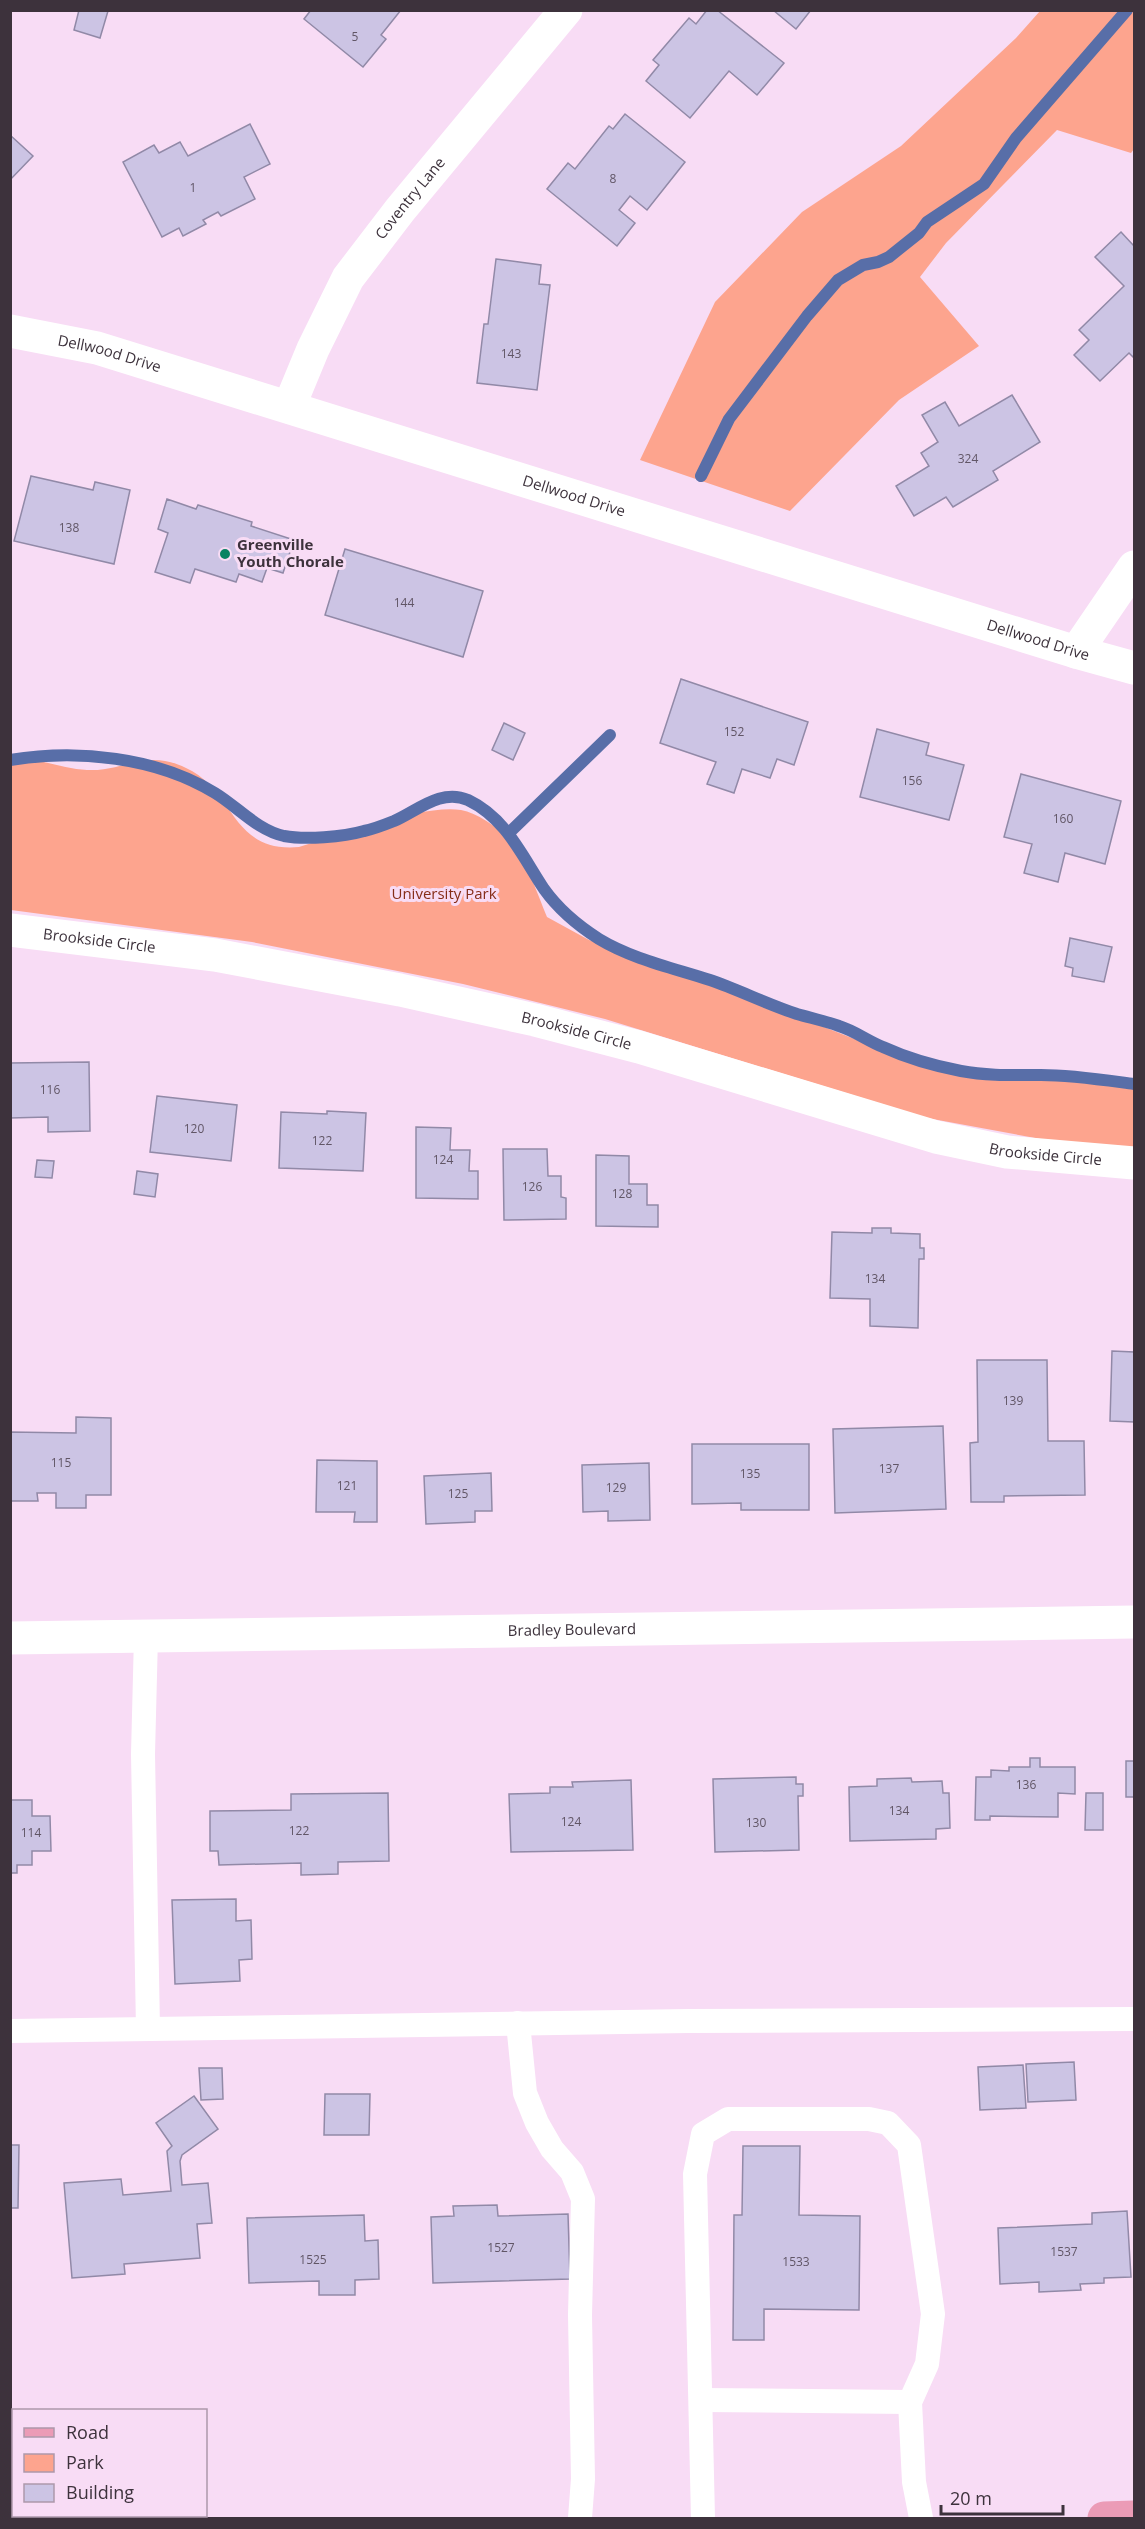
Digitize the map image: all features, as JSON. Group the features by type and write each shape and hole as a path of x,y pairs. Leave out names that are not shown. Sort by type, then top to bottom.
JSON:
{"main road":[{"path":"1104,2518 1134,2517"}],"street":[{"name":"Coventry Lane","path":"289,407 313,349 348,278 400,210 566,10"},
{"name":"Dellwood Drive","path":"10,331 97,348 1076,652 1134,668"},
{"path":"1076,652 1134,567"},
{"name":"Brookside Circle","path":"10,930 214,955 400,990 535,1020 639,1047 936,1137 1007,1152 1134,1163"},
{"name":"Bradley Boulevard","path":"10,1638 1134,1622"}],"lane":[{"path":"146,1636 142,1754 148,2029"},
{"path":"10,2031 518,2023 1134,2019"},
{"path":"518,2023 525,2093 537,2123 552,2149 572,2172 583,2199 580,2315 583,2479 580,2518"},
{"path":"703,2518 695,2174 703,2134 728,2119 869,2119 888,2123 909,2145 933,2314 927,2364 910,2402 914,2482 921,2518"},
{"path":"701,2400 910,2402"}],"green space":[{"path":"1040,11 1134,11 1134,149 1131,153 1057,130 946,243 920,277 979,346 899,400 790,511 640,460 715,302 802,212 901,146 1016,38"},
{"name":"University Park","path":"11,760 39,761 87,770 112,768 147,760 172,762 202,778 246,831 259,840 276,846 299,847 381,822 425,812 445,809 467,812 480,817 508,838 530,875 547,917 589,940 697,977 885,1051 935,1065 1073,1080 1134,1083 1134,1147 1046,1140 927,1118 605,1019 463,984 252,942 11,910"}],"building":[{"path":"79,10 108,11 100,38 74,30"},
{"path":"311,10 401,10 381,35 386,39 363,67 304,19"},
{"path":"707,10 717,10 784,63 757,95 729,71 690,118 646,81 659,65 653,60 689,18 696,24"},
{"path":"773,10 811,10 796,29"},
{"path":"625,114 685,162 647,210 630,196 619,210 635,223 617,246 547,189 568,163 575,169 609,126 613,129"},
{"path":"250,124 270,164 244,177 255,199 221,216 218,212 203,220 206,224 183,236 179,228 162,237 123,162 154,145 159,153 180,142 188,156"},
{"path":"10,135 33,156 10,180"},
{"path":"1121,232 1134,246 1134,355 1133,357 1129,353 1100,381 1074,355 1089,340 1079,330 1124,286 1095,257"},
{"path":"496,259 541,265 539,284 550,285 537,390 477,383 484,324 488,324"},
{"path":"1012,395 1040,442 993,471 998,480 953,507 946,497 914,516 896,486 929,466 921,453 938,442 922,415 945,402 959,426"},
{"path":"31,476 93,490 95,482 130,490 114,564 14,541"},
{"name":"Greenville Youth Chorale","path":"167,499 196,509 198,505 252,522 251,526 294,540 283,573 267,568 262,582 239,574 236,582 195,569 190,583 155,572 168,533 158,529"},
{"path":"345,549 483,591 463,657 325,615"},
{"path":"681,679 808,722 794,765 777,759 770,778 742,769 734,793 707,784 716,762 660,743"},
{"path":"504,723 525,733 513,760 492,750"},
{"path":"877,729 929,743 926,755 964,765 949,820 860,797"},
{"path":"1021,774 1121,801 1105,864 1065,853 1058,882 1024,873 1032,844 1004,837"},
{"path":"1070,938 1112,947 1104,982 1072,976 1073,968 1065,966"},
{"path":"89,1062 90,1131 48,1132 48,1117 10,1118 10,1063"},
{"path":"157,1096 237,1105 231,1161 150,1152"},
{"path":"327,1111 366,1113 363,1171 279,1168 281,1112 327,1114"},
{"path":"416,1127 451,1128 450,1150 470,1150 469,1171 478,1171 478,1199 416,1198"},
{"path":"503,1149 547,1149 548,1176 561,1176 561,1197 566,1198 566,1219 504,1220"},
{"path":"596,1155 629,1156 629,1184 647,1184 647,1205 658,1205 658,1227 596,1226"},
{"path":"37,1160 54,1161 52,1178 35,1177"},
{"path":"137,1171 158,1174 155,1197 134,1194"},
{"path":"872,1228 891,1228 891,1233 920,1234 920,1248 924,1248 924,1259 919,1259 918,1328 870,1326 870,1299 830,1298 832,1232 872,1233"},
{"path":"1112,1351 1134,1352 1134,1422 1110,1421"},
{"path":"977,1360 1047,1360 1048,1441 1084,1441 1085,1495 1004,1496 1004,1502 971,1502 970,1443 978,1442"},
{"path":"76,1417 111,1418 111,1495 86,1495 86,1508 56,1508 56,1493 37,1493 38,1501 10,1501 10,1432 76,1433"},
{"path":"943,1426 946,1509 835,1513 833,1429"},
{"path":"692,1444 809,1444 809,1510 741,1510 741,1503 692,1504"},
{"path":"317,1460 377,1461 377,1522 354,1522 355,1512 316,1512"},
{"path":"649,1463 650,1520 608,1521 608,1511 583,1512 582,1465"},
{"path":"491,1473 492,1511 475,1511 475,1522 426,1524 424,1476"},
{"path":"1030,1758 1040,1758 1040,1767 1075,1767 1075,1794 1058,1793 1058,1817 990,1816 990,1820 975,1820 976,1777 991,1777 991,1770 1009,1771 1009,1767 1030,1767"},
{"path":"1126,1761 1134,1761 1134,1797 1126,1797"},
{"path":"796,1777 796,1784 803,1784 803,1796 798,1796 799,1850 715,1852 713,1779"},
{"path":"911,1778 912,1782 942,1781 943,1793 949,1793 950,1828 936,1829 936,1839 850,1841 849,1787 877,1786 877,1779"},
{"path":"631,1780 633,1850 511,1852 509,1794 550,1793 550,1787 573,1787 572,1782"},
{"path":"388,1793 389,1861 338,1862 338,1874 301,1875 301,1863 219,1865 218,1851 210,1851 210,1811 291,1810 291,1794"},
{"path":"1086,1793 1103,1793 1103,1830 1085,1830"},
{"path":"10,1800 32,1800 32,1816 50,1816 51,1851 32,1851 32,1865 17,1865 17,1873 10,1873"},
{"path":"236,1899 236,1921 251,1920 252,1959 239,1960 240,1981 175,1984 172,1900"},
{"path":"1074,2062 1076,2100 1028,2102 1026,2064"},
{"path":"1023,2065 1026,2108 980,2110 978,2067"},
{"path":"199,2068 222,2068 223,2099 201,2100"},
{"path":"325,2094 370,2094 369,2135 324,2135"},
{"path":"194,2096 218,2129 182,2155 180,2161 182,2185 208,2183 212,2223 197,2224 200,2258 124,2264 125,2274 72,2278 64,2183 121,2179 123,2195 171,2191 167,2151 172,2146 156,2123"},
{"path":"10,2145 19,2145 18,2208 10,2208"},
{"path":"743,2146 800,2146 799,2215 860,2216 859,2310 764,2309 764,2340 733,2340 734,2215 742,2215"},
{"path":"497,2205 498,2216 568,2214 570,2279 433,2283 431,2217 454,2216 453,2206"},
{"path":"1127,2211 1131,2277 1104,2278 1104,2283 1080,2284 1081,2290 1039,2292 1039,2282 1000,2284 998,2228 1092,2224 1092,2213"},
{"path":"364,2215 365,2241 378,2240 379,2279 355,2280 355,2295 319,2295 319,2281 249,2283 247,2218"}],"waterway":[{"path":"701,476 729,419 807,316 838,280 863,265 889,257 919,233 927,222 984,184 1016,138 1127,10"},
{"path":"509,833 610,735"},
{"path":"10,760 62,755 89,756 116,759 168,771 215,793 265,829 293,837 335,836 368,830 394,821 430,802 458,797 481,808 503,827 544,889 569,917 599,939 625,952 710,980 797,1014 845,1028 877,1045 931,1064 981,1074 1064,1076 1134,1084"}],"place":[{"name":"Greenville Youth Chorale","path":"225,554"}]}
